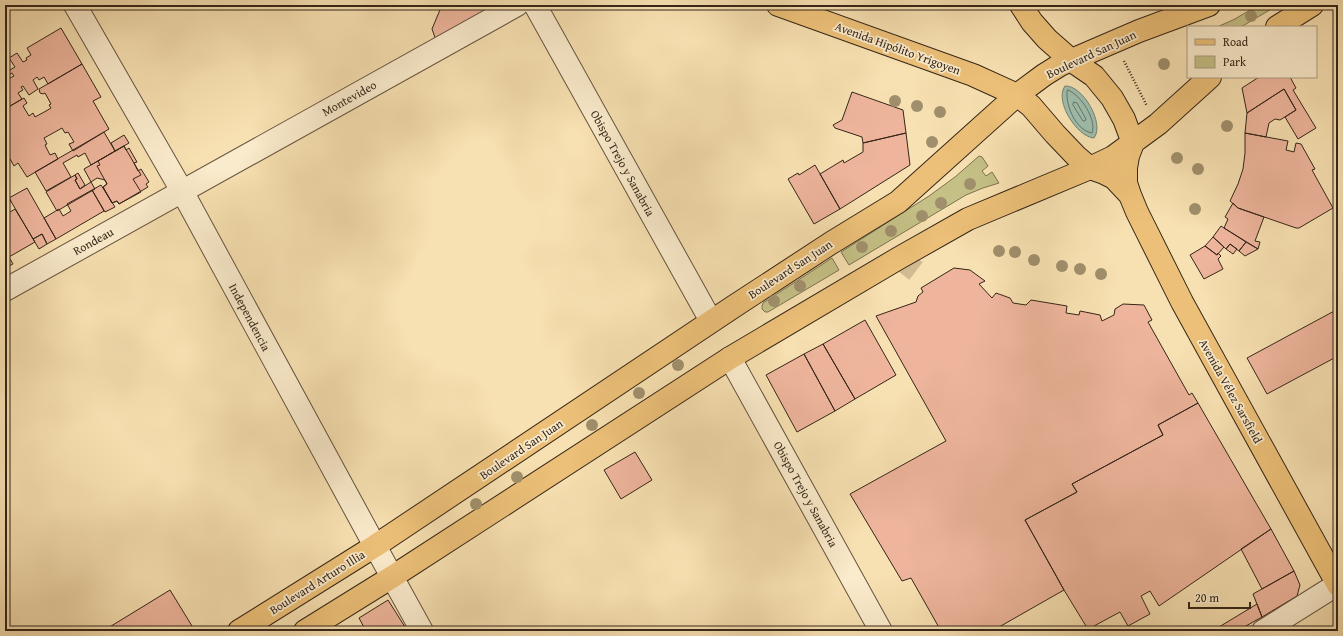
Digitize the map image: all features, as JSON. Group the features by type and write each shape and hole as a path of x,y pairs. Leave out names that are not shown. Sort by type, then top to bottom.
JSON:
{"main road":[{"name":"Avenida Hipólito Yrigoyen","path":"778,5 973,75 1017,95"},
{"path":"1021,5 1032,22 1047,39 1072,61 1094,76 1112,98 1124,119 1133,143"},
{"name":"Boulevard San Juan","path":"374,546 831,243 898,202 1017,95 1044,75 1060,65 1139,31 1208,5"},
{"path":"1279,26 1312,5"},
{"path":"305,631 730,358 893,262 968,219 1090,168 1113,156 1158,124 1209,78"},
{"name":"Avenida Vélez Sarsfield","path":"1017,95 1031,106 1066,147 1090,168 1114,178 1130,195"},
{"name":"Avenida Vélez Sarsfield","path":"1133,143 1128,156 1126,168 1126,183 1130,195 1182,302 1338,584"},
{"name":"Boulevard Arturo Illia","path":"239,631 374,546"}],"street":[{"name":"Independencia","path":"75,5 182,191 374,546 422,631"},
{"name":"Montevideo","path":"182,191 517,5"},
{"name":"Obispo Trejo y Sanabria","path":"535,5 711,322"},
{"name":"Rondeau","path":"5,290 182,191"},
{"name":"Obispo Trejo y Sanabria","path":"730,358 882,631"},
{"path":"1263,631 1338,584"}],"path":[{"path":"1121,55 1150,112"}],"green space":[{"path":"1259,5 1278,5 1243,26 1219,26"},
{"path":"979,156 982,157 988,166 982,171 986,176 992,172 999,183 966,195 849,265 841,252 929,196 955,177"},
{"path":"832,258 839,270 768,312 765,312 762,309 763,303"}],"water":[{"path":"1065,86 1072,87 1079,92 1090,106 1097,124 1097,132 1094,138 1081,132 1069,117 1062,100 1062,92"}],"building":[{"path":"442,5 504,5 437,43 432,29"},
{"path":"61,28 82,64 48,84 44,77 39,80 37,77 33,80 38,89 29,95 23,86 21,87 23,90 18,93 22,99 5,109 5,74 8,79 14,76 12,73 9,75 7,72 5,73 5,68 6,70 9,68 10,70 15,67 9,58 17,53 23,62 27,60 26,58 31,55 27,48"},
{"path":"82,64 101,97 93,101 109,129 73,151 69,144 74,142 68,132 65,133 62,128 44,138 47,144 45,145 50,155 55,153 58,159 27,177 18,163 14,166 5,150 5,109 24,98 27,103 23,106 29,116 33,113 35,117 46,111 51,108 49,105 51,104 45,93 40,93 39,89"},
{"path":"1257,78 1291,78 1296,88 1293,90 1316,128 1298,139 1285,117 1296,110 1284,89 1247,113 1242,88"},
{"path":"1284,89 1296,110 1280,120 1275,119 1269,123 1266,137 1245,133 1247,113"},
{"path":"852,92 903,110 906,133 863,143 862,137 835,128 833,125 842,120"},
{"path":"104,132 115,151 91,165 85,153 78,157 77,155 63,163 71,177 46,191 35,172"},
{"path":"906,133 910,165 840,209 820,174 843,160 844,163 863,152 863,143"},
{"path":"1245,133 1288,141 1286,150 1294,152 1296,143 1301,144 1315,169 1312,170 1333,208 1299,228 1296,228 1238,208 1230,201 1243,169"},
{"path":"124,135 129,143 115,151 111,143"},
{"path":"124,146 141,175 133,179 141,192 119,204 117,201 112,203 103,187 107,184 97,166 100,165 98,161"},
{"path":"124,146 126,150 129,148 137,162 134,163 138,171 141,169 149,182 146,184 148,187 119,204 117,201 112,203 103,187 107,184 105,180 97,178 91,182 84,169"},
{"path":"815,165 840,209 814,224 788,179 798,173 799,175"},
{"path":"78,173 85,185 80,189 75,180 77,179 75,175"},
{"path":"75,175 77,179 75,180 80,189 91,182 95,189 57,211 46,192"},
{"path":"101,185 115,207 105,212 92,190"},
{"path":"27,188 56,239 47,244 42,234 33,239 9,198"},
{"path":"5,190 11,201 5,204"},
{"path":"92,190 104,211 56,239 44,218 59,209 63,216 71,211 67,204"},
{"path":"1233,203 1238,208 1264,217 1255,241 1260,242 1258,249 1224,228 1228,219 1225,217"},
{"path":"5,204 10,212 15,209 35,242 9,257 5,250"},
{"path":"1221,226 1246,242 1239,251 1230,244 1226,249 1213,237"},
{"path":"42,234 47,244 39,249 33,239"},
{"path":"1213,237 1224,247 1217,255 1205,246"},
{"path":"1246,242 1258,249 1245,256 1239,251"},
{"path":"1230,244 1237,249 1233,254 1226,249"},
{"path":"1205,246 1217,255 1218,253 1221,256 1218,259 1223,269 1204,279 1190,255"},
{"path":"5,250 13,264 5,268"},
{"path":"954,268 970,270 985,281 979,284 992,298 996,293 1010,298 1013,303 1026,305 1031,300 1067,306 1066,313 1079,315 1080,311 1100,315 1102,321 1114,315 1115,309 1123,304 1144,305 1152,320 1148,322 1189,395 1192,393 1198,403 1158,425 1163,435 1072,484 1077,492 1025,520 1064,590 992,631 941,631 911,578 902,581 850,494 946,441 876,316 916,302 918,296 923,292 921,288"},
{"path":"1338,309 1338,356 1267,394 1247,358"},
{"path":"865,320 896,375 855,399 823,344"},
{"path":"823,344 855,399 835,411 804,354"},
{"path":"804,354 835,411 797,432 766,375"},
{"path":"1198,403 1271,529 1159,606 1150,591 1141,596 1150,614 1128,626 1120,612 1094,626 1097,631 1089,631 1025,520 1077,492 1072,484 1163,435 1158,425"},
{"path":"635,452 652,480 621,499 604,470"},
{"path":"1271,529 1294,571 1262,589 1241,549"},
{"path":"1294,571 1300,585 1297,596 1262,617 1253,594"},
{"path":"170,590 192,626 186,631 103,631"},
{"path":"388,600 405,627 398,631 366,631 359,618"},
{"path":"1257,604 1262,617 1237,631 1221,631 1219,627"}],"tunnel":[{"path":"899,258 916,271"}]}
